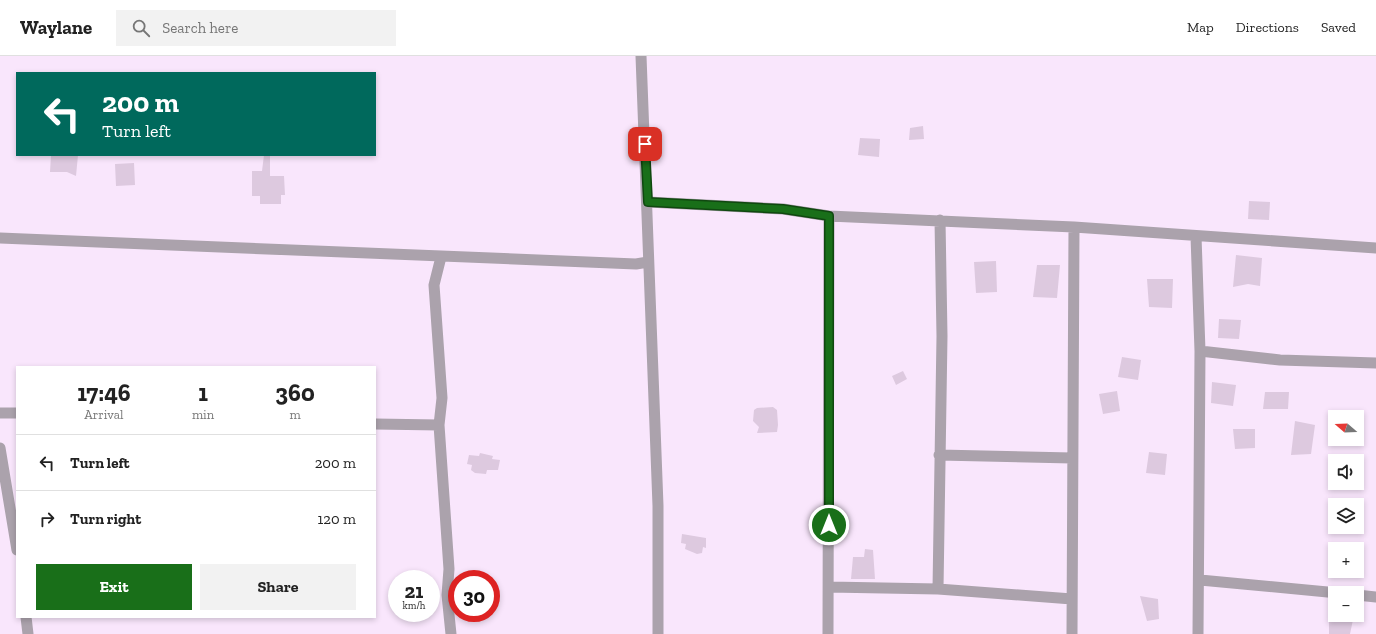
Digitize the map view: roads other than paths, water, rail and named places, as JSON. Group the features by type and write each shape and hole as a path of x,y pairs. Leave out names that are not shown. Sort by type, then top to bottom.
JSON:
{"street":[{"path":"641,56 648,202 648,262 658,506 658,634"},
{"path":"648,202 783,209 829,216 1074,227 1376,248"},
{"path":"828,634 829,216"},
{"path":"938,589 942,336 940,220"},
{"path":"1072,634 1074,227"},
{"path":"1196,236 1200,351 1200,580 1198,634"},
{"path":"0,238 441,257 636,264 648,262"},
{"path":"441,257 434,285 442,398 439,426 449,569 447,595 451,634"},
{"path":"1200,351 1280,360 1376,363"},
{"path":"0,413 16,413"},
{"path":"376,424 439,426"},
{"path":"0,448 16,544"},
{"path":"939,455 1072,458"},
{"path":"1200,580 1328,592"},
{"path":"829,586 938,589 1072,599"},
{"path":"1364,596 1376,597"},
{"path":"26,618 28,634"}]}
